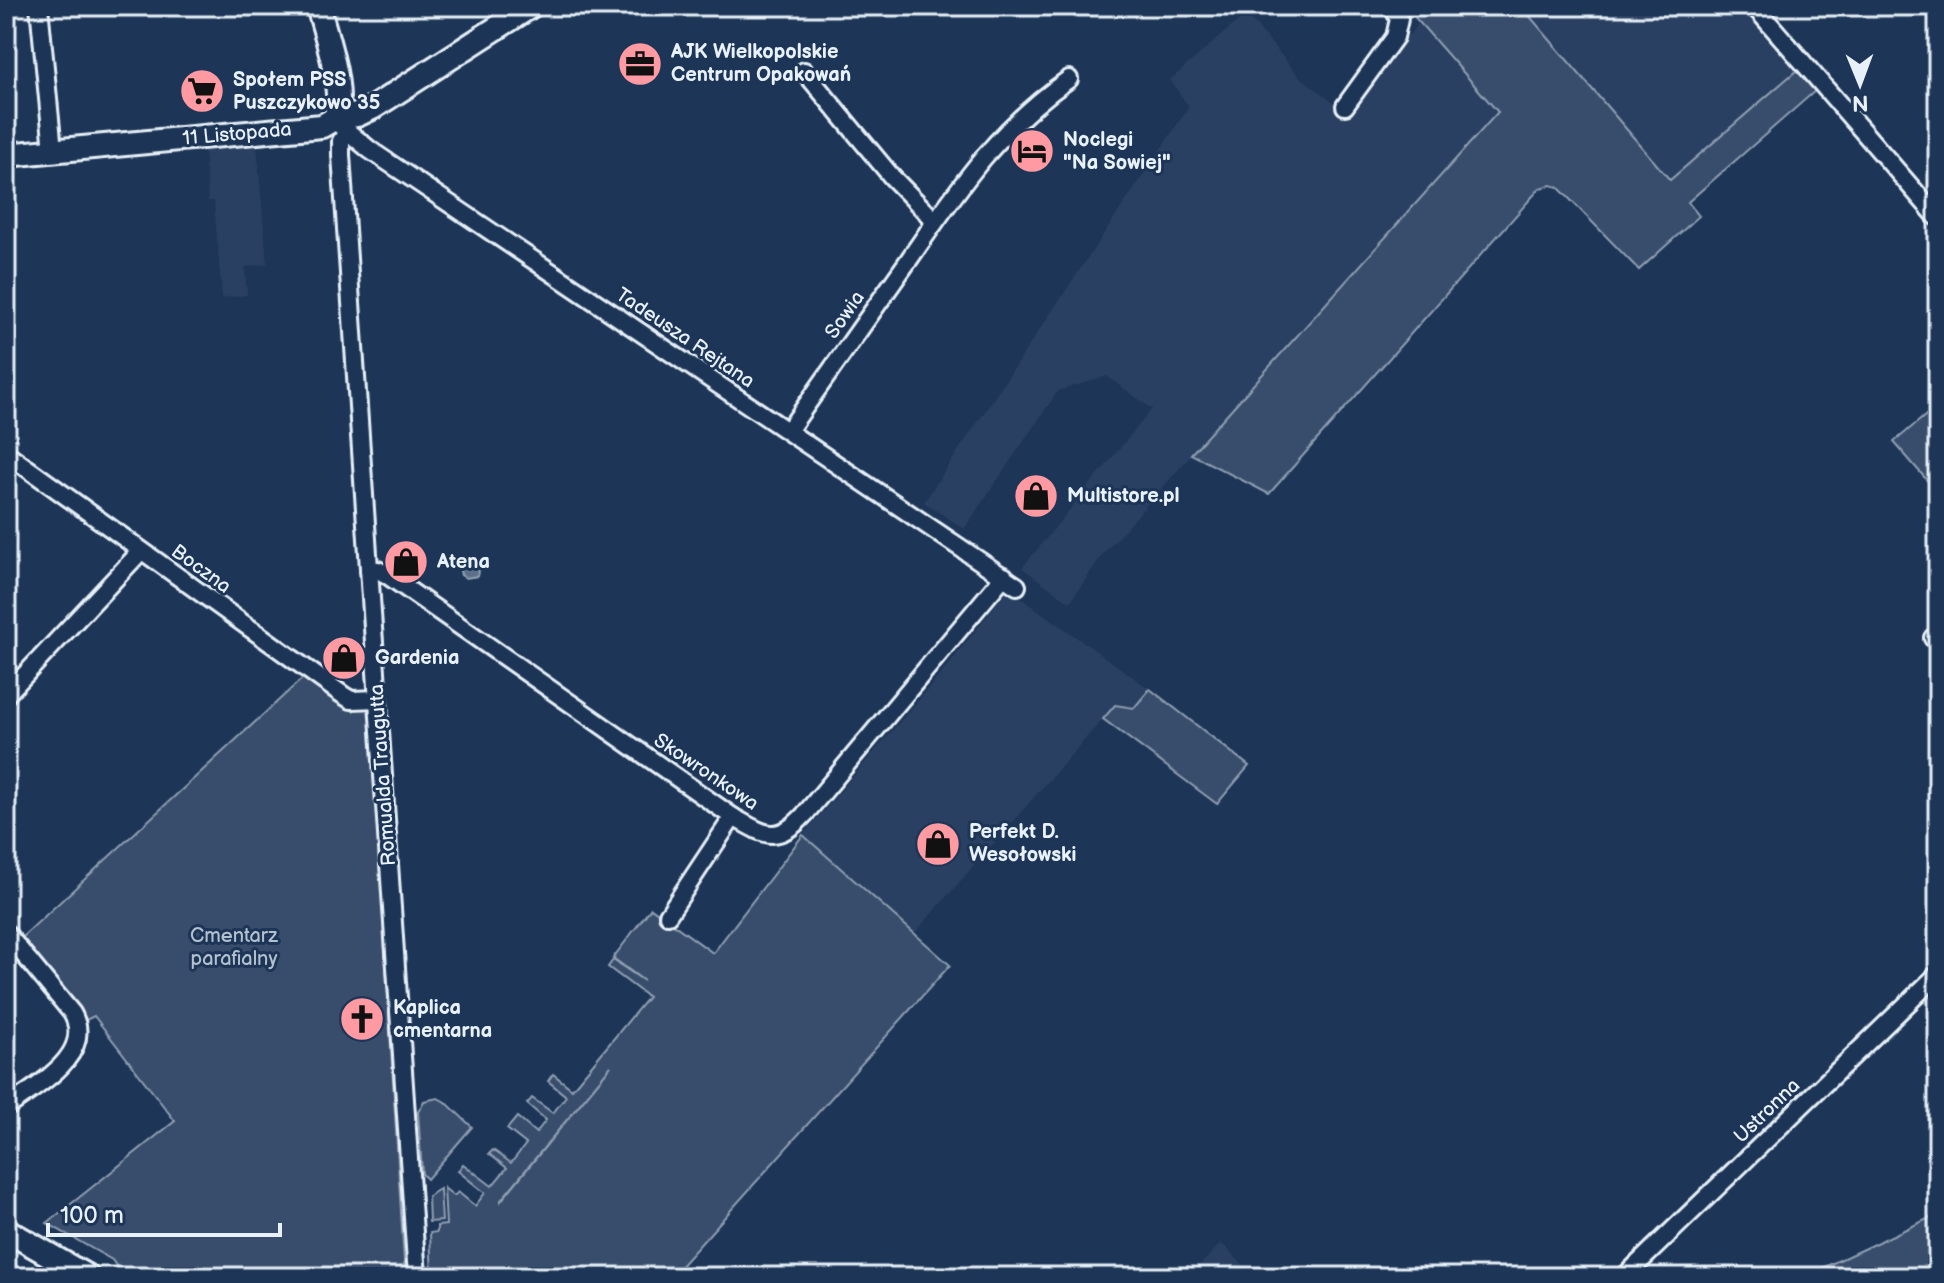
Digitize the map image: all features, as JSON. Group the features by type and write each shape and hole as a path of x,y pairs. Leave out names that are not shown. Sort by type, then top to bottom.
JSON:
{"street":[{"path":"39,6 53,150"},
{"name":"Romualda Traugutta","path":"318,6 339,95 417,1277"},
{"name":"11 Listopada","path":"6,155 341,125 531,6"},
{"path":"1345,106 1395,37 1399,19 1392,6"},
{"path":"1754,6 1938,218"},
{"path":"804,71 892,177 935,221"},
{"name":"Sowia","path":"788,431 935,221 1006,131 1032,105 1069,79"},
{"name":"Tadeusza Rejtana","path":"341,125 370,150 1010,581"},
{"name":"Boczna","path":"6,453 347,698 378,699"},
{"path":"6,695 141,551"},
{"name":"Skowronkowa","path":"369,570 378,570 387,575 733,817 763,834 773,835 789,830 1010,581"},
{"path":"668,915 733,817"},
{"path":"6,933 72,1013 78,1038 77,1047 65,1062 6,1108"},
{"name":"Ustronna","path":"1624,1277 1938,974"},
{"path":"6,1230 88,1277"}],"shaded area":[{"path":"1521,6 1743,6 1797,70 1670,180"},
{"path":"1246,14 1299,76 1349,115 1391,56 1420,22 1498,112 1103,554 1070,602 1022,568 1152,409 1107,376 1058,391 964,529 924,502 1189,107 1170,80"},
{"path":"257,146 267,264 245,267 247,295 222,298 214,201 208,201 204,151"},
{"path":"474,562 475,568 480,568 477,576 466,578 461,575 459,566"},
{"path":"1008,589 1150,689 1134,708 1115,705 914,934 803,835 951,662"},
{"path":"1221,1243 1256,1277 1189,1277"},
{"path":"6,1245 17,1251 11,1262 38,1277 6,1277"}],"green space":[{"path":"1405,6 1521,6 1670,180 1797,70 1815,91 1688,202 1699,216 1639,270 1558,187 1540,188 1269,494 1191,454 1498,112"},
{"path":"1938,405 1938,493 1894,442"},
{"name":"Cmentarz parafialny","path":"304,677 353,711 359,705 370,705 405,1277 124,1277 112,1260 47,1223 175,1121 94,1016 86,1020 22,937"},
{"path":"1150,689 1249,766 1217,804 1103,719 1115,705 1134,708"},
{"path":"803,835 950,965 671,1277 432,1277 430,1233 437,1232 437,1226 446,1225 444,1188 454,1196 458,1192 475,1206 485,1193 458,1171 463,1164 492,1186 507,1168 489,1154 493,1150 511,1163 526,1144 507,1129 517,1117 536,1133 546,1120 527,1104 532,1098 553,1113 566,1096 548,1081 553,1074 572,1089 648,997 608,967 613,960 644,981 613,958 651,908 713,953","holes":["611,1066 501,1201 501,1200"]},
{"path":"1938,981 1938,988 1637,1277 1631,1277"},
{"path":"438,1098 472,1127 427,1179 422,1174 418,1112 424,1101"},
{"path":"440,1189 442,1221 429,1222 428,1196"},
{"path":"1938,1214 1938,1277 1803,1277"}],"place":[{"name":"AJK Wielkopolskie Centrum Opakowań","path":"640,64"},
{"name":"Społem PSS Puszczykowo 35","path":"202,91"},
{"name":"Noclegi \"Na Sowiej\"","path":"1032,151"},
{"name":"Multistore.pl","path":"1036,496"},
{"name":"Atena","path":"406,562"},
{"name":"Gardenia","path":"344,658"},
{"name":"Perfekt D. Wesołowski","path":"938,844"},
{"name":"Kaplica cmentarna","path":"362,1019"}]}
